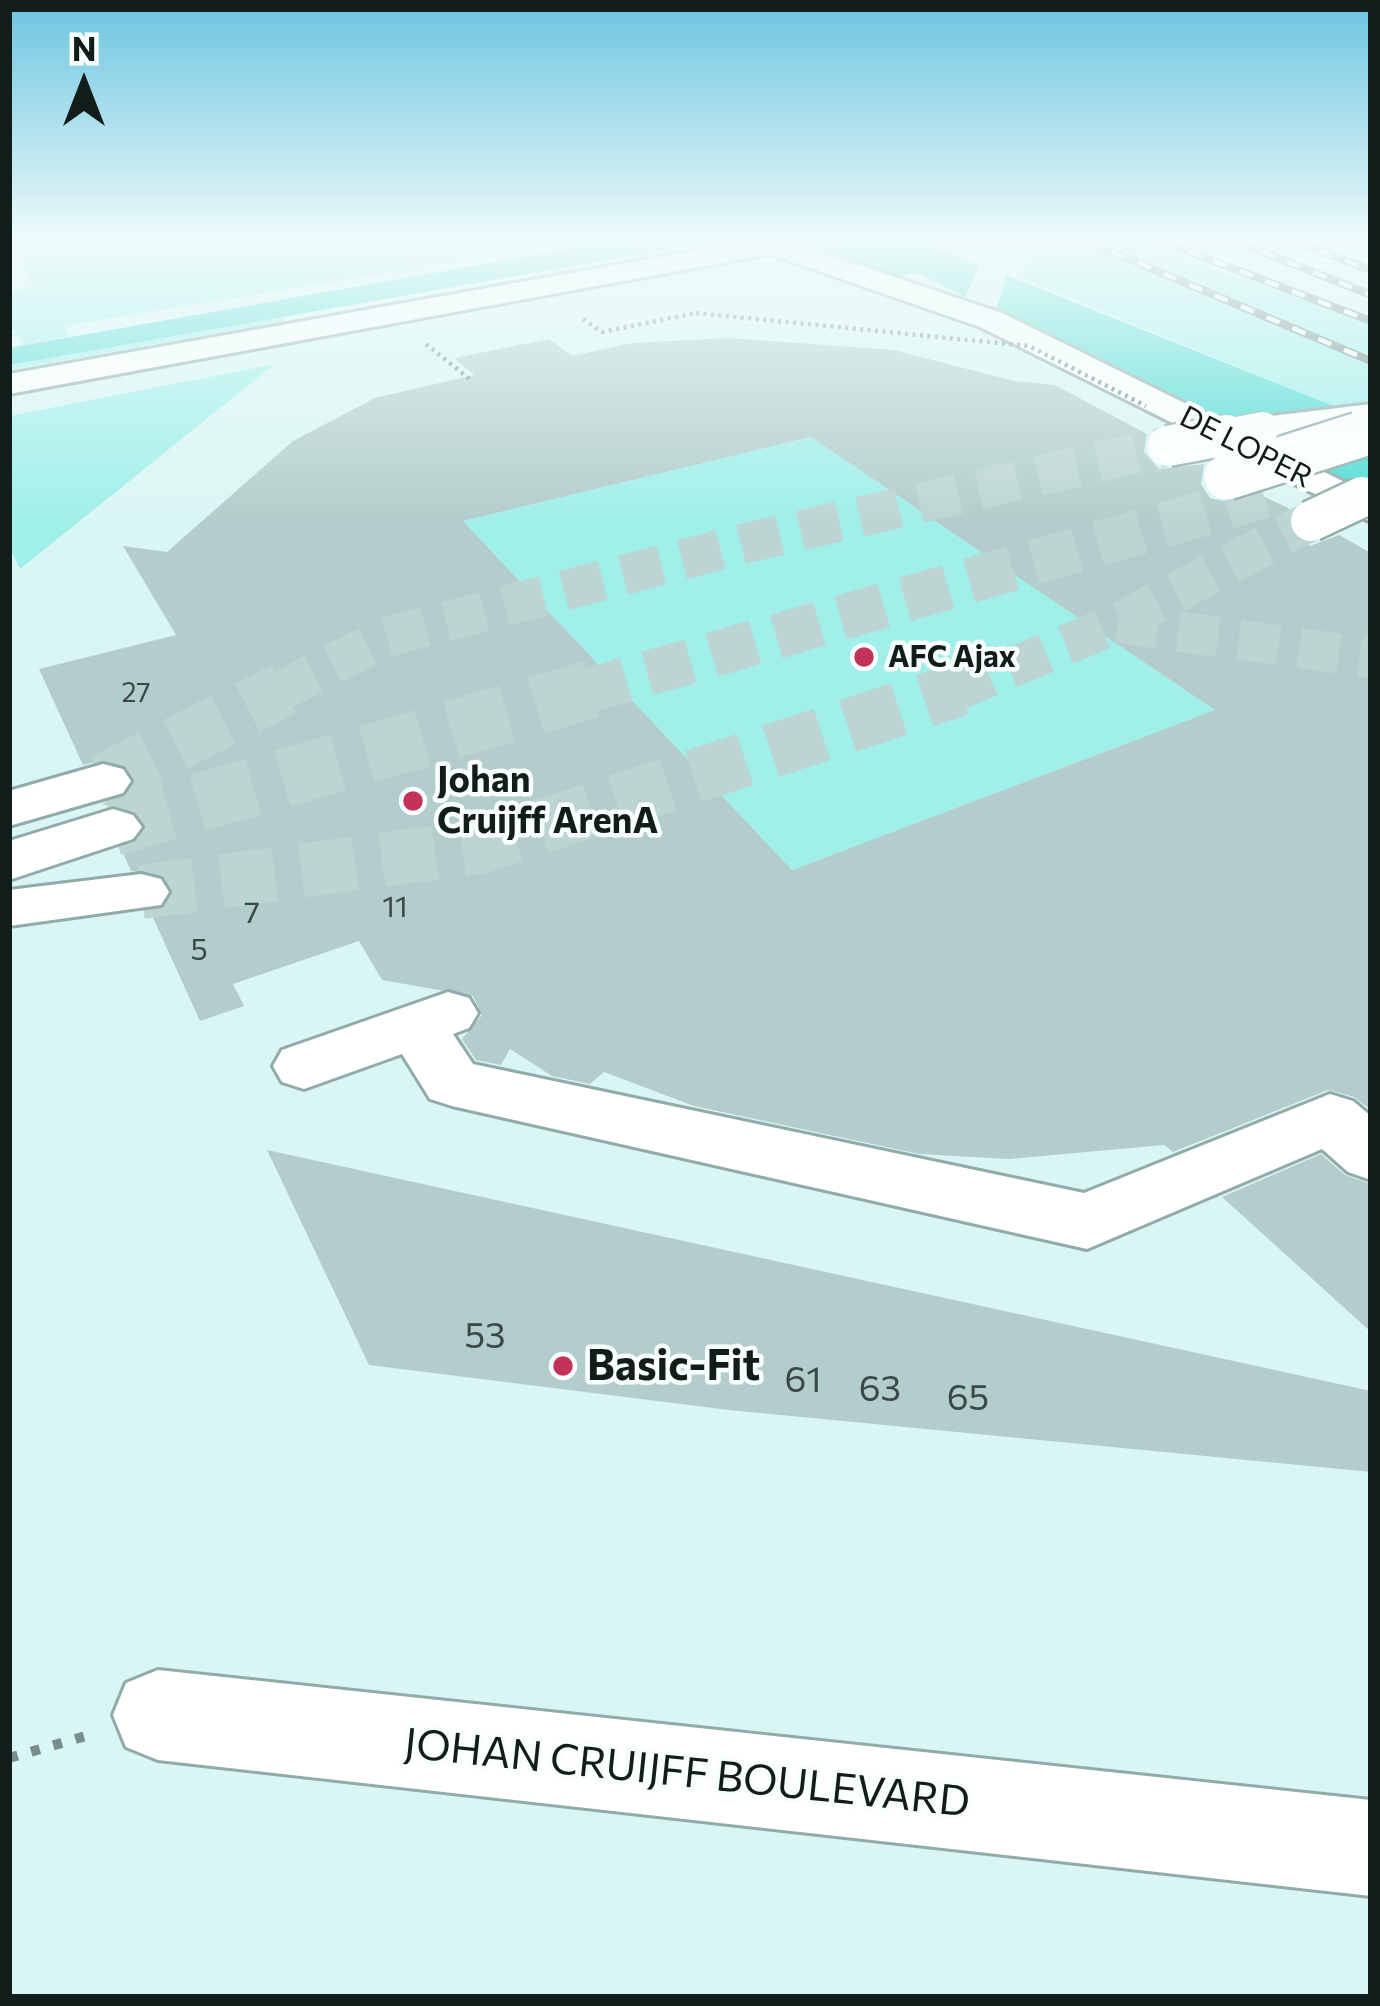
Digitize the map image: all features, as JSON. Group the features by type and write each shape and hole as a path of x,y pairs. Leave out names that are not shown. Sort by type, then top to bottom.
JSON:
{"main road":[{"path":"1371,431 1245,486 1371,463"},
{"path":"9,808 108,804 9,861"}],"street":[{"name":"DE LOPER","path":"9,383 262,335"},
{"name":"DE LOPER","path":"1020,335 1371,510"},
{"path":"1167,431 1371,415"},
{"path":"1311,521 1371,494"},
{"path":"9,908 141,892"},
{"path":"304,1066 432,1019 452,1083 1087,1221 1330,1118 1371,1154"},
{"name":"JOHAN CRUIJFF BOULEVARD","path":"158,1714 1371,1849"}],"path":[{"path":"911,335 1029,346 1167,431"},
{"path":"9,1758 158,1714"}],"shaded area":[{"path":"12,335 69,337 24,345 18,335 9,338"},
{"path":"85,335 182,335 9,365 9,348"},
{"path":"169,335 209,335 9,370 9,363"},
{"path":"1040,335 1155,335 1371,421 1371,500"},
{"path":"1159,335 1371,335 1371,401 1340,409"},
{"path":"275,364 20,569 9,546 9,416"},
{"name":"AFC Ajax","path":"811,437 1215,710 792,870 463,521"}],"building":[{"name":"Johan Cruijff ArenA","path":"729,338 894,350 1014,381 1055,385 1147,434 1144,452 1159,469 1204,464 1201,484 1210,498 1234,503 1261,495 1290,509 1288,530 1298,542 1310,546 1339,535 1371,553 1371,1110 1354,1097 1328,1090 1173,1152 1164,1145 1009,1159 919,1154 694,1106 604,1072 590,1084 552,1076 510,1049 501,1065 476,1060 462,1039 482,1015 473,996 382,980 359,941 233,984 244,1006 200,1021 150,911 165,907 173,890 162,875 131,871 121,848 137,842 146,824 134,811 101,804 127,796 135,778 124,765 104,760 83,765 39,669 176,635 123,546 167,552 293,441 375,398 474,375 454,358 549,339 572,356 632,343","holes":["811,437 1215,710 792,870 463,521"]},
{"path":"267,1150 1371,1391 1371,1472 729,1410 369,1365"},
{"path":"1321,1154 1345,1175 1371,1184 1371,1332 1222,1197"}],"tunnel":[{"path":"278,692 386,637 746,543 1168,446"},
{"path":"583,692 1264,496"},
{"path":"1118,623 1311,521"},
{"path":"953,692 1118,623"},
{"path":"1118,623 1371,658"},
{"path":"103,781 284,689"},
{"path":"113,827 593,689"},
{"path":"141,892 479,847 960,689"}],"railway":[{"path":"1308,335 1371,361"}],"place":[{"name":"AFC Ajax","path":"864,657"},
{"name":"Johan Cruijff ArenA","path":"413,801"},
{"name":"Basic-Fit","path":"563,1366"}]}
